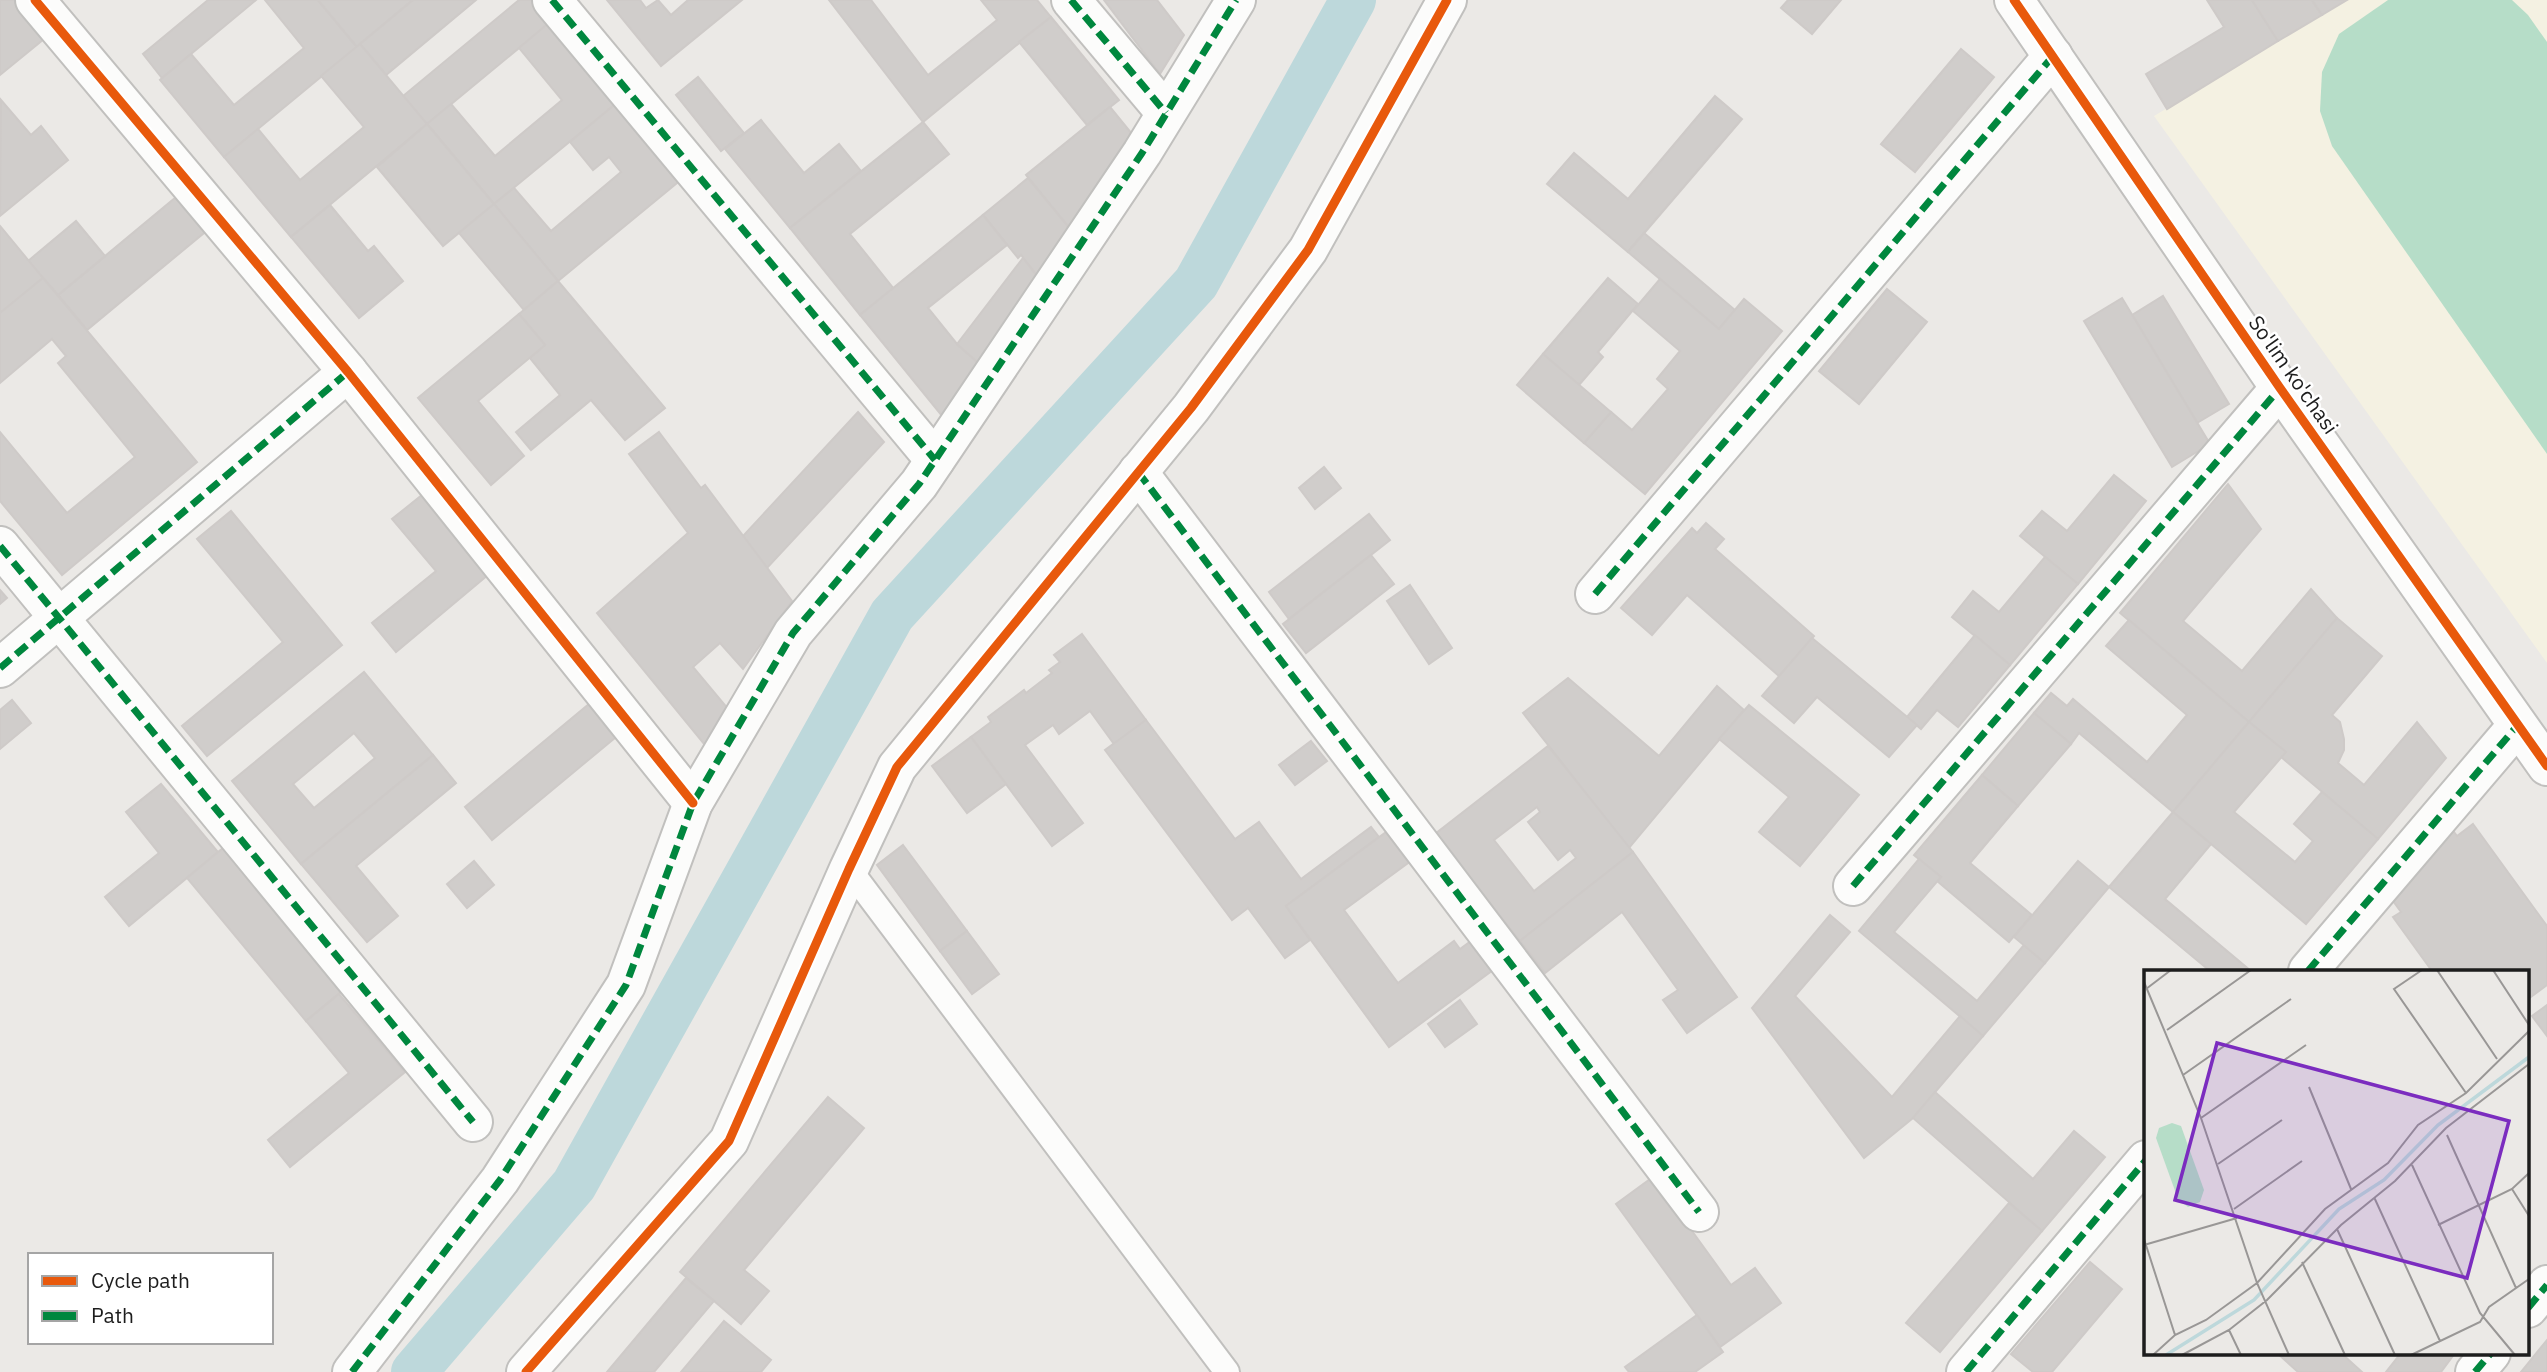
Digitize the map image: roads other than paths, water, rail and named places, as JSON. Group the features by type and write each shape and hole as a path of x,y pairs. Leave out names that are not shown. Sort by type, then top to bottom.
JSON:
{"street":[{"path":"35,0 348,372 693,803"},
{"path":"552,0 935,460"},
{"path":"1071,0 1166,113"},
{"path":"352,1372 500,1180 626,985 693,803 793,633 919,484 1142,153 1236,0"},
{"path":"526,1372 729,1141 897,767 1191,408 1308,250 1447,0"},
{"name":"So'lim ko'chasi","path":"2014,0 2280,388 2547,766"},
{"path":"1595,594 2053,56"},
{"path":"0,668 348,372"},
{"path":"1853,886 2280,388"},
{"path":"1138,472 1699,1212"},
{"path":"0,546 472,1122"},
{"path":"2309,970 2517,726"},
{"path":"1966,1372 2144,1162"},
{"path":"2530,1306 2547,1285"},
{"path":"2475,1372 2490,1354"}],"lane":[{"path":"849,869 1227,1372"}],"waterway":[{"path":"414,1372 574,1185 892,615 1196,283 1353,0"}]}
